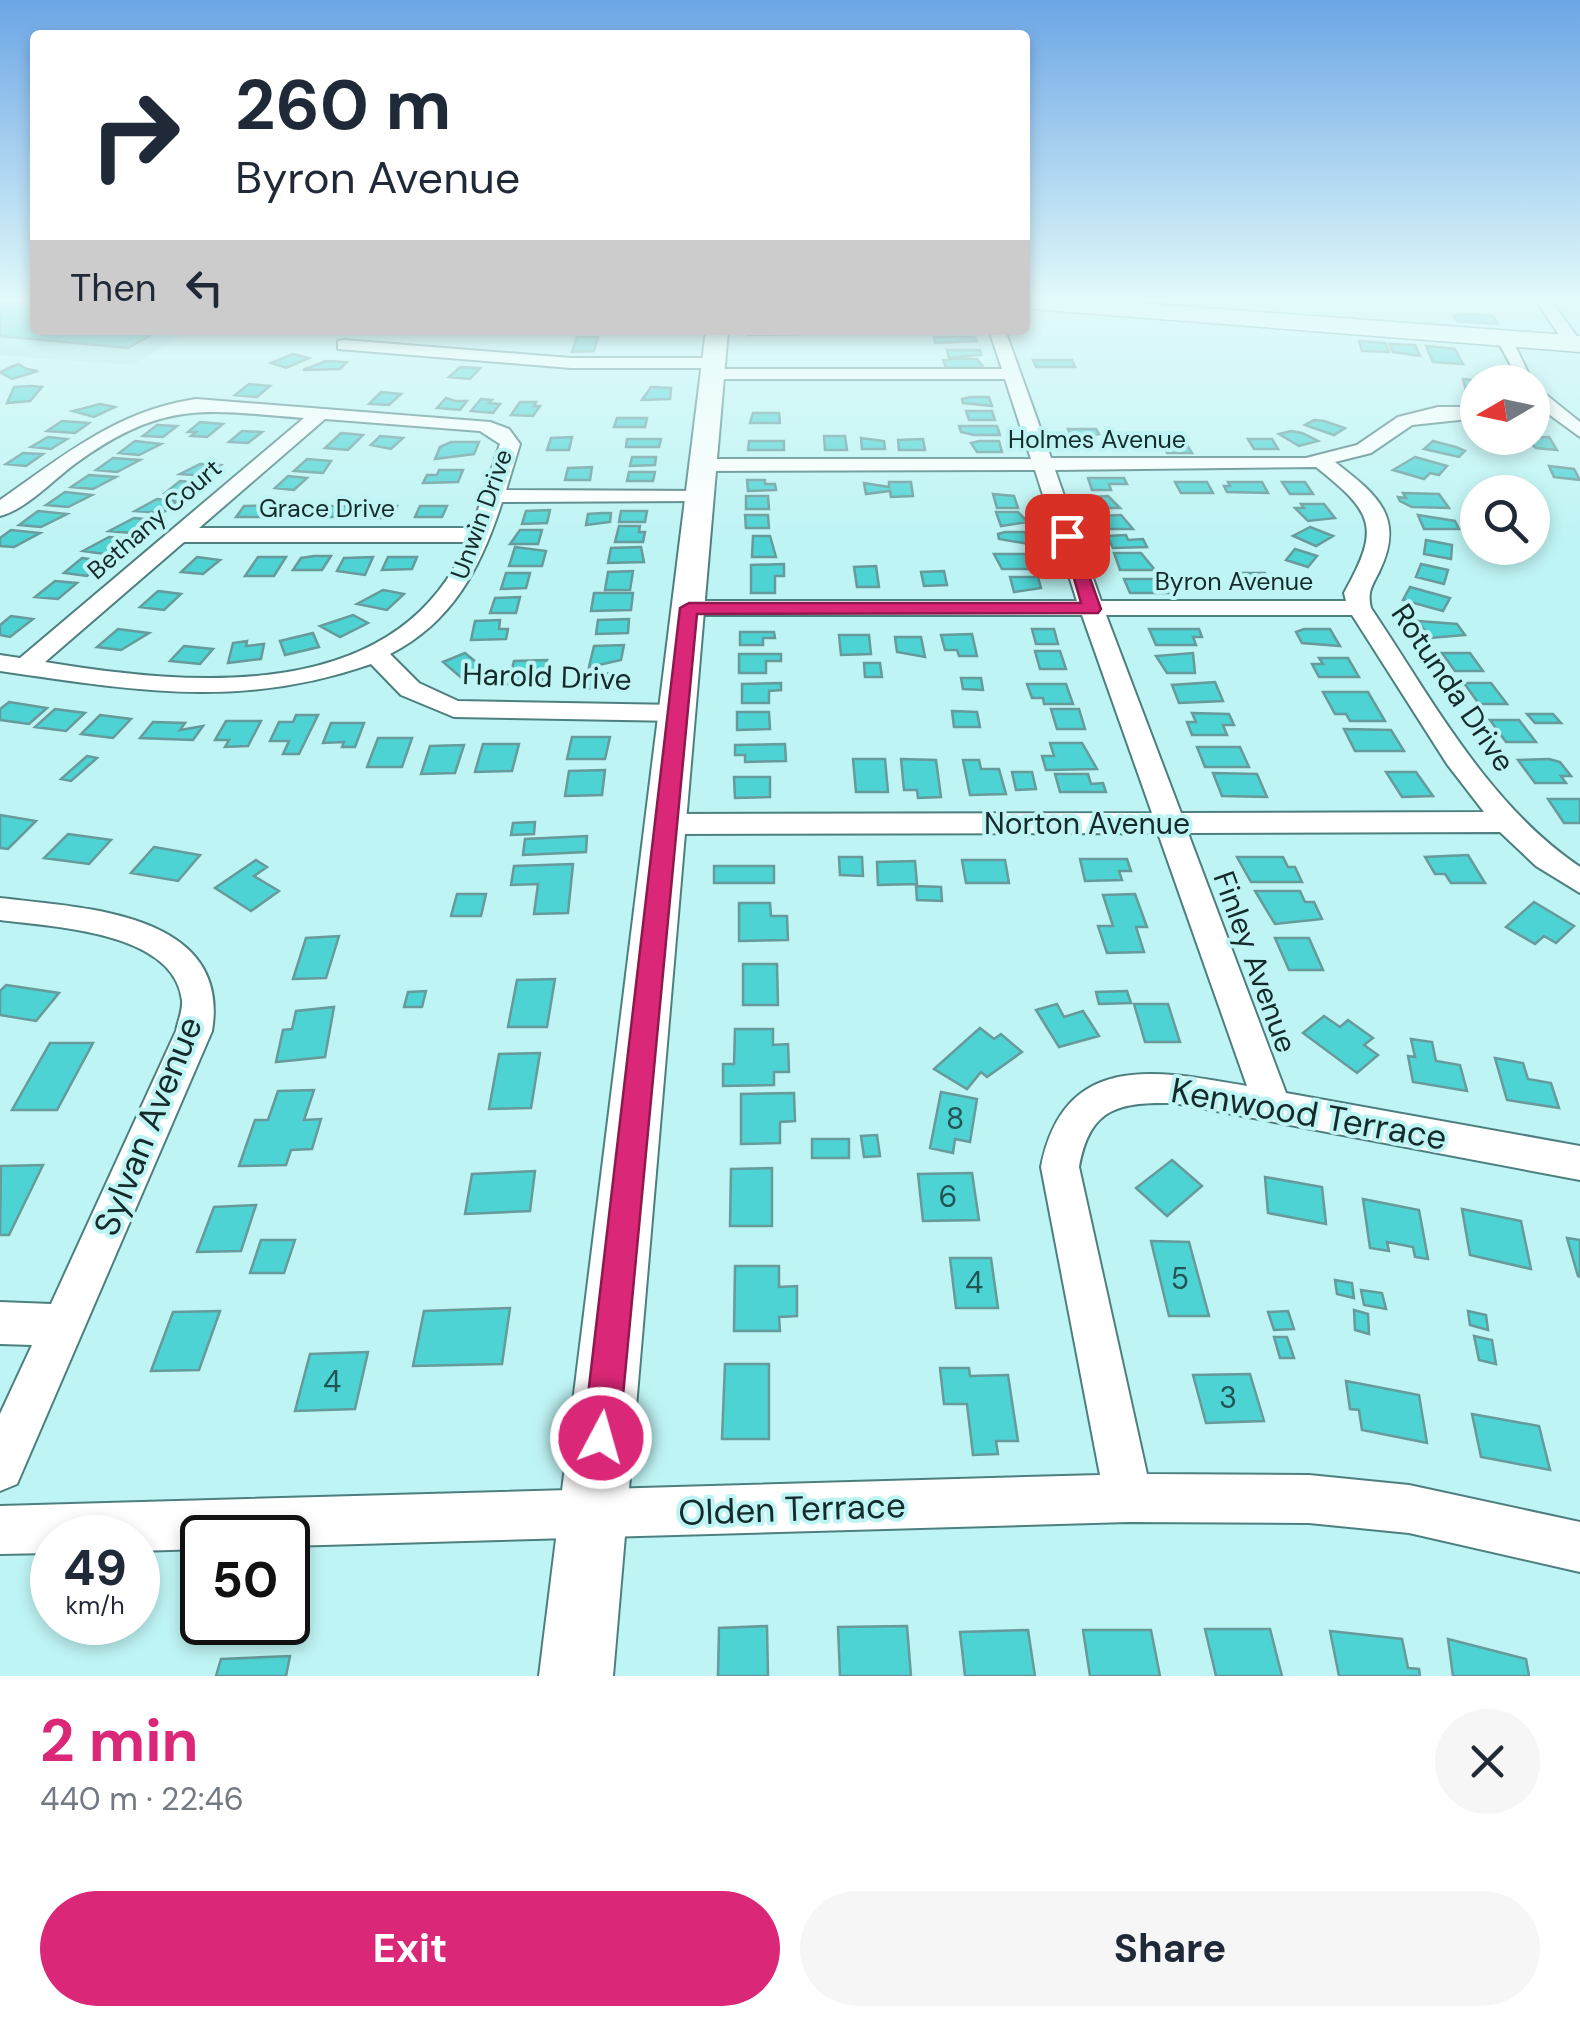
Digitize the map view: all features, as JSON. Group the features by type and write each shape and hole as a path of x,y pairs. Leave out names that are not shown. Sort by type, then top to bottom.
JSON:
{"main road":[{"path":"576,1676 712,380"}],"street":[{"name":"Finley Avenue","path":"1014,380 1092,609 1273,1106"},
{"name":"Unwin Drive","path":"0,510 130,420 154,410 196,404 494,429 510,444 457,585 445,600 375,653 312,672 220,687 156,686 12,665"},
{"path":"1550,408 1580,430"},
{"name":"Holmes Avenue","path":"702,480 1042,464 1322,462 1364,449 1405,421 1460,412"},
{"name":"Bethany Court","path":"12,665 178,535 320,414"},
{"path":"1550,419 1562,420"},
{"name":"Rotunda Drive","path":"1322,462 1370,504 1382,535 1380,552 1356,594 1359,608 1508,822 1545,858 1580,882"},
{"path":"493,496 702,480"},
{"name":"Grace Drive","path":"178,535 477,535"},
{"name":"Byron Avenue","path":"689,608 1359,608"},
{"name":"Harold Drive","path":"375,653 410,689 454,709 678,713"},
{"name":"Norton Avenue","path":"666,824 1508,822"},
{"name":"Sylvan Avenue","path":"0,908 138,932 164,945 181,962 199,1000 194,1031 0,1468"},
{"name":"Kenwood Terrace","path":"1128,1498 1060,1167 1062,1144 1071,1123 1089,1104 1114,1091 1139,1086 1273,1106 1580,1163"},
{"path":"0,1323 64,1325"},
{"name":"Olden Terrace","path":"0,1530 1128,1498 1309,1499 1409,1509 1580,1547"}],"building":[{"path":"249,384 270,386 257,397 235,395"},
{"path":"14,387 42,387 30,401 7,403"},
{"path":"651,387 671,388 670,399 642,400"},
{"path":"381,392 401,394 389,405 369,404"},
{"path":"989,397 992,406 963,403 962,399"},
{"path":"446,398 467,401 460,410 437,408"},
{"path":"481,399 500,404 493,413 471,411"},
{"path":"520,402 536,402 534,406 540,406 533,416 511,415"},
{"path":"100,404 115,407 94,417 73,411"},
{"path":"966,411 992,411 995,420 969,420"},
{"path":"753,413 779,413 780,423 750,423"},
{"path":"617,418 647,418 645,427 614,427"},
{"path":"1314,420 1345,428 1334,435 1305,425"},
{"path":"62,421 89,423 75,433 47,431"},
{"path":"200,422 223,424 207,437 191,436 196,432 188,432"},
{"path":"157,425 177,426 163,437 143,436"},
{"path":"959,426 997,426 1000,435 974,435 961,432"},
{"path":"1068,429 1096,429 1099,434 1072,439"},
{"path":"242,431 262,432 248,443 229,442"},
{"path":"1291,431 1318,441 1299,446 1279,434"},
{"path":"341,433 363,435 348,450 325,448"},
{"path":"380,436 403,438 391,449 371,445"},
{"path":"824,436 845,436 847,450 825,450"},
{"path":"48,437 67,439 51,449 31,447"},
{"path":"572,437 569,450 547,450 551,438"},
{"path":"861,438 884,441 885,449 862,449"},
{"path":"627,439 661,439 659,447 626,447"},
{"path":"923,439 925,450 899,450 898,440"},
{"path":"1170,439 1183,439 1192,453 1167,453 1161,443 1172,443"},
{"path":"1248,439 1272,439 1278,449 1254,449"},
{"path":"135,441 161,444 139,455 119,453"},
{"path":"749,441 784,441 784,450 748,450"},
{"path":"999,441 1002,452 977,452 971,443"},
{"path":"1433,441 1460,449 1461,455 1459,457 1424,449"},
{"path":"451,442 479,442 474,454 435,459 440,447"},
{"path":"23,453 43,454 26,466 6,464"},
{"path":"632,457 656,457 655,465 630,466"},
{"path":"1415,457 1447,466 1439,475 1430,473 1424,479 1393,470"},
{"path":"113,458 140,460 117,472 96,470"},
{"path":"307,459 331,461 323,473 294,471"},
{"path":"200,464 221,465 208,476 180,474"},
{"path":"1549,466 1574,469 1580,480 1554,477"},
{"path":"592,467 590,480 565,480 568,468"},
{"path":"439,470 463,470 458,482 423,483 427,475 437,475"},
{"path":"629,472 655,472 653,481 627,481"},
{"path":"89,475 116,477 93,489 71,487"},
{"path":"288,476 307,478 294,490 275,488"},
{"path":"1088,478 1124,478 1127,484 1109,484 1111,490 1092,490"},
{"path":"747,480 765,480 765,484 775,484 776,490 748,491"},
{"path":"180,481 204,483 185,495 165,493"},
{"path":"889,482 911,482 913,496 891,497 890,491 866,494 864,483 889,487"},
{"path":"1175,482 1207,482 1213,493 1181,493"},
{"path":"1228,482 1262,482 1268,493 1227,492 1224,486 1230,486"},
{"path":"1282,482 1305,482 1313,494 1290,494"},
{"path":"65,492 92,495 68,507 46,505"},
{"path":"1403,493 1439,494 1449,508 1412,507 1400,501 1398,497 1406,498"},
{"path":"993,494 1014,496 1018,508 997,508"},
{"path":"746,496 768,496 769,509 746,509"},
{"path":"1108,496 1120,508 1096,508 1091,497"},
{"path":"157,499 177,501 163,513 135,511"},
{"path":"1301,504 1324,504 1335,518 1308,521 1295,508 1304,508"},
{"path":"281,505 274,517 236,517 244,506"},
{"path":"321,506 349,506 342,517 314,517"},
{"path":"359,506 397,506 391,518 363,518 366,513 355,513"},
{"path":"420,506 447,506 442,517 415,517"},
{"path":"550,510 547,523 522,524 526,511"},
{"path":"38,511 67,514 41,527 19,525"},
{"path":"621,511 647,511 645,522 619,522"},
{"path":"996,512 1018,512 1028,522 1001,526"},
{"path":"611,513 610,522 586,525 588,514"},
{"path":"745,515 768,515 769,528 746,528"},
{"path":"1121,515 1133,529 1104,529 1098,516"},
{"path":"1418,515 1455,521 1459,529 1424,529"},
{"path":"134,518 154,520 147,526 153,527 144,534 109,531"},
{"path":"619,526 640,526 639,532 645,532 643,542 615,542"},
{"path":"1310,527 1333,536 1316,546 1293,536"},
{"path":"11,530 40,533 14,547 0,546 0,538"},
{"path":"520,530 542,530 538,544 510,544"},
{"path":"1025,532 1029,544 999,539 998,534"},
{"path":"1126,535 1128,540 1143,539 1147,547 1113,548 1107,536"},
{"path":"753,536 770,536 776,557 752,557"},
{"path":"109,537 131,539 112,555 83,551"},
{"path":"1426,540 1452,545 1451,559 1424,554"},
{"path":"515,547 546,551 542,566 509,566"},
{"path":"641,547 644,562 608,563 611,548"},
{"path":"1295,549 1317,556 1308,567 1286,560"},
{"path":"1114,553 1141,553 1155,570 1120,570"},
{"path":"994,554 1026,554 1036,569 1002,569"},
{"path":"331,556 322,570 293,570 301,558"},
{"path":"197,557 220,560 203,574 181,572"},
{"path":"258,557 286,557 274,576 245,576"},
{"path":"373,557 365,575 337,571 344,558"},
{"path":"388,557 417,557 412,569 382,570"},
{"path":"82,558 105,561 87,576 64,573"},
{"path":"784,564 784,576 775,576 775,593 751,593 751,565"},
{"path":"1421,564 1448,570 1444,584 1416,577"},
{"path":"876,566 879,587 857,587 854,567"},
{"path":"633,571 630,590 605,590 608,572"},
{"path":"944,571 947,585 924,586 921,572"},
{"path":"506,573 530,573 526,588 501,589"},
{"path":"1236,573 1265,573 1273,586 1245,587"},
{"path":"1010,577 1038,577 1041,588 1014,592"},
{"path":"1124,579 1161,579 1168,593 1130,593"},
{"path":"55,581 77,583 58,599 35,597"},
{"path":"1410,587 1450,598 1443,611 1403,600"},
{"path":"383,590 404,594 387,610 357,604"},
{"path":"158,591 181,594 164,610 140,607"},
{"path":"594,593 633,593 631,610 591,611"},
{"path":"520,597 516,613 490,613 495,598"},
{"path":"353,615 368,623 340,637 320,626"},
{"path":"11,616 33,619 10,637 0,635 0,625"},
{"path":"629,619 628,633 596,634 598,620"},
{"path":"500,620 499,629 508,629 506,639 471,640 475,621"},
{"path":"1418,621 1457,624 1465,635 1430,638"},
{"path":"118,629 149,633 121,650 97,647"},
{"path":"1032,629 1054,629 1058,644 1036,644"},
{"path":"1149,629 1199,629 1202,637 1193,637 1196,645 1156,645"},
{"path":"1330,629 1340,646 1302,643 1296,632"},
{"path":"740,632 774,632 775,638 763,638 763,645 740,645"},
{"path":"313,633 319,647 285,655 280,641"},
{"path":"972,634 977,656 959,656 957,650 945,650 941,635"},
{"path":"839,635 869,635 871,654 841,655"},
{"path":"895,637 921,637 925,657 897,652"},
{"path":"247,641 246,646 264,644 261,659 228,663 233,643"},
{"path":"624,645 621,660 589,667 594,646"},
{"path":"184,646 213,649 200,664 170,661"},
{"path":"1035,651 1060,651 1066,669 1040,669"},
{"path":"465,653 487,671 464,680 443,662"},
{"path":"1193,653 1195,673 1167,673 1156,656"},
{"path":"1442,653 1470,653 1483,671 1455,671"},
{"path":"739,654 781,654 781,661 766,661 766,673 739,673"},
{"path":"1319,658 1348,658 1359,677 1319,677 1312,664 1323,664"},
{"path":"547,660 541,684 508,684 514,661"},
{"path":"864,663 880,663 882,677 865,677"},
{"path":"619,673 617,688 585,689 588,674"},
{"path":"961,678 981,678 983,690 963,689"},
{"path":"1215,682 1223,701 1179,703 1172,685"},
{"path":"781,683 781,690 769,691 769,703 742,703 742,684"},
{"path":"1464,683 1491,683 1507,704 1479,704"},
{"path":"1027,684 1066,684 1073,704 1044,704 1043,698 1032,698"},
{"path":"1323,692 1368,692 1385,721 1350,721 1346,714 1335,714"},
{"path":"9,702 47,708 29,724 0,720 0,709"},
{"path":"55,709 85,713 66,731 35,727"},
{"path":"1051,709 1079,709 1085,729 1057,729"},
{"path":"952,711 977,712 980,727 954,727"},
{"path":"737,712 769,712 770,729 737,730"},
{"path":"1192,713 1229,714 1234,725 1223,725 1227,735 1192,735 1187,722 1196,722"},
{"path":"1527,714 1553,714 1561,723 1535,723"},
{"path":"100,715 131,719 113,738 81,734"},
{"path":"296,715 318,715 299,754 283,754 289,741 270,741 279,722 293,722"},
{"path":"1490,720 1519,720 1536,742 1506,742"},
{"path":"226,721 261,721 248,746 225,747 229,740 215,740"},
{"path":"153,722 185,723 180,730 203,726 193,740 140,738"},
{"path":"331,723 364,723 355,747 342,747 344,742 323,743"},
{"path":"1344,729 1391,730 1404,751 1355,751"},
{"path":"572,737 610,737 605,759 567,759"},
{"path":"378,738 412,738 402,767 367,767"},
{"path":"1050,743 1082,743 1097,769 1046,770 1042,756 1054,756"},
{"path":"483,744 519,744 512,771 475,772"},
{"path":"785,744 786,761 745,762 745,755 735,755 735,745"},
{"path":"464,745 455,773 421,774 430,746"},
{"path":"1197,747 1240,747 1249,767 1205,767"},
{"path":"87,756 97,758 71,781 61,779"},
{"path":"853,759 885,759 888,792 856,792"},
{"path":"901,759 936,760 941,797 918,798 917,790 904,790"},
{"path":"963,760 979,760 981,769 999,769 1006,794 970,795"},
{"path":"1518,760 1560,762 1571,776 1561,776 1566,783 1535,783"},
{"path":"605,770 602,795 565,796 569,771"},
{"path":"1012,772 1032,772 1036,789 1016,790"},
{"path":"1386,772 1416,772 1433,796 1402,797"},
{"path":"1213,773 1257,774 1267,797 1222,796"},
{"path":"1055,774 1088,774 1091,784 1103,783 1106,792 1060,792"},
{"path":"734,777 770,777 770,797 735,798"},
{"path":"1548,799 1580,799 1580,823 1564,823"},
{"path":"0,815 36,821 8,849 0,848"},
{"path":"535,822 534,834 511,835 513,823"},
{"path":"68,834 111,840 89,864 44,858"},
{"path":"587,836 586,852 523,855 525,839"},
{"path":"154,847 200,855 178,881 131,873"},
{"path":"1468,855 1485,883 1451,883 1445,874 1435,874 1425,857"},
{"path":"839,857 862,857 863,876 840,875"},
{"path":"1237,857 1283,857 1288,867 1295,867 1302,882 1251,882"},
{"path":"1080,859 1127,859 1131,871 1119,871 1122,880 1085,881"},
{"path":"256,860 267,867 254,876 279,891 251,911 215,888"},
{"path":"962,860 1005,860 1009,883 966,883"},
{"path":"915,861 917,884 878,885 877,862"},
{"path":"573,864 568,913 534,914 538,884 511,885 514,866"},
{"path":"714,866 774,866 774,883 714,883"},
{"path":"916,886 941,887 942,901 917,900"},
{"path":"1255,891 1300,891 1305,902 1314,902 1322,919 1275,924"},
{"path":"457,894 486,894 481,916 451,916"},
{"path":"1135,894 1147,927 1136,927 1144,952 1107,953 1098,926 1113,926 1103,895"},
{"path":"1534,902 1574,926 1556,943 1544,936 1535,944 1506,927"},
{"path":"739,903 770,903 771,916 787,916 788,940 739,941"},
{"path":"339,936 326,978 293,979 306,938"},
{"path":"1275,938 1309,938 1323,970 1289,970"},
{"path":"743,964 777,964 778,1005 743,1005"},
{"path":"555,979 547,1027 508,1027 517,980"},
{"path":"6,985 59,993 36,1021 0,1015 0,991"},
{"path":"426,991 422,1007 404,1007 408,992"},
{"path":"1127,991 1131,1003 1099,1004 1096,992"},
{"path":"1057,1004 1064,1017 1083,1011 1099,1036 1059,1047 1036,1010"},
{"path":"1134,1004 1168,1004 1180,1042 1145,1042"},
{"path":"334,1007 325,1057 276,1062 283,1030 292,1029 296,1011"},
{"path":"1324,1016 1340,1027 1348,1020 1373,1038 1364,1045 1378,1055 1357,1073 1303,1033"},
{"path":"980,1028 994,1039 1001,1034 1022,1052 987,1077 981,1072 967,1089 934,1069"},
{"path":"735,1029 773,1029 773,1045 788,1044 789,1072 774,1072 774,1085 723,1086 723,1064 734,1064"},
{"path":"1411,1039 1432,1042 1436,1061 1460,1065 1467,1091 1413,1082 1408,1056 1415,1057"},
{"path":"50,1043 93,1043 57,1110 12,1110"},
{"path":"540,1053 531,1108 489,1109 499,1054"},
{"path":"1495,1058 1523,1063 1528,1079 1551,1083 1559,1108 1507,1100"},
{"path":"314,1090 304,1120 321,1119 312,1149 291,1150 286,1165 239,1166 255,1120 268,1120 278,1091"},
{"path":"941,1092 977,1099 970,1142 955,1139 953,1153 930,1148"},
{"path":"794,1093 795,1121 780,1122 780,1143 741,1144 741,1094"},
{"path":"877,1135 880,1156 864,1157 861,1136"},
{"path":"812,1139 849,1139 849,1158 812,1158"},
{"path":"1172,1160 1202,1186 1167,1216 1136,1188"},
{"path":"43,1165 9,1235 0,1235 1,1166"},
{"path":"772,1168 772,1226 730,1226 731,1169"},
{"path":"535,1171 530,1211 465,1214 472,1174"},
{"path":"972,1173 979,1220 923,1221 918,1174"},
{"path":"1265,1177 1322,1187 1326,1224 1268,1213"},
{"path":"1363,1199 1419,1210 1428,1259 1415,1257 1413,1247 1387,1242 1389,1251 1370,1248"},
{"path":"256,1205 241,1251 197,1252 214,1207"},
{"path":"1462,1209 1521,1221 1531,1269 1470,1255"},
{"path":"1567,1238 1580,1240 1580,1277 1578,1276"},
{"path":"261,1240 295,1240 284,1273 250,1273"},
{"path":"1151,1241 1189,1242 1209,1316 1169,1316"},
{"path":"950,1258 991,1258 998,1308 956,1308"},
{"path":"735,1266 779,1266 779,1287 797,1286 797,1316 779,1317 780,1331 734,1331"},
{"path":"1335,1280 1352,1283 1354,1298 1337,1294"},
{"path":"1361,1290 1382,1293 1386,1309 1364,1305"},
{"path":"510,1308 502,1364 413,1366 424,1311"},
{"path":"1354,1310 1368,1314 1369,1334 1355,1330"},
{"path":"220,1311 199,1370 151,1371 173,1312"},
{"path":"1288,1311 1294,1329 1274,1330 1268,1312"},
{"path":"1468,1311 1486,1315 1488,1330 1470,1325"},
{"path":"1474,1336 1492,1340 1496,1364 1479,1360"},
{"path":"1274,1337 1287,1337 1294,1358 1280,1358"},
{"path":"368,1352 355,1409 295,1411 310,1354"},
{"path":"725,1364 769,1364 769,1439 722,1439"},
{"path":"940,1368 969,1368 970,1376 1008,1375 1018,1441 996,1441 998,1454 973,1455 967,1404 944,1404"},
{"path":"1250,1374 1264,1421 1206,1423 1193,1375"},
{"path":"1346,1381 1419,1395 1427,1443 1362,1430 1359,1410 1350,1409"},
{"path":"1472,1414 1539,1426 1550,1470 1481,1457"},
{"path":"767,1626 768,1676 718,1676 719,1628"},
{"path":"907,1626 911,1676 840,1676 838,1627"},
{"path":"1205,1629 1270,1629 1282,1676 1216,1676"},
{"path":"1028,1630 1035,1676 965,1676 960,1632"},
{"path":"1083,1630 1151,1630 1160,1676 1090,1676"},
{"path":"1330,1631 1402,1639 1408,1668 1419,1669 1420,1676 1339,1676"},
{"path":"1448,1639 1526,1659 1529,1676 1453,1676"},
{"path":"290,1656 286,1676 216,1676 221,1659"}],"route":[{"path":"601,1438 689,608 1092,609 1067,536"}]}
